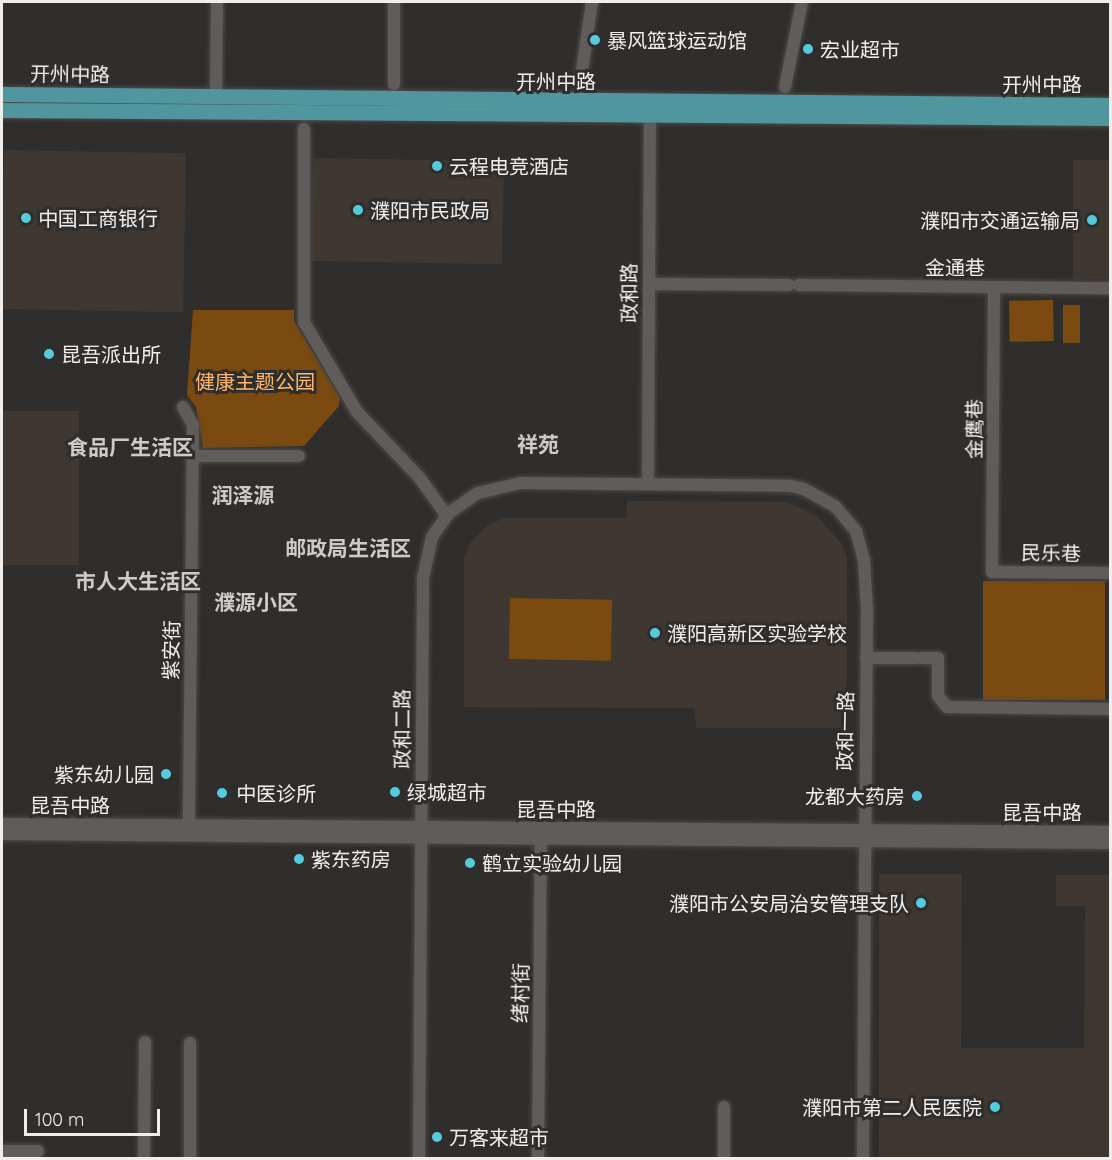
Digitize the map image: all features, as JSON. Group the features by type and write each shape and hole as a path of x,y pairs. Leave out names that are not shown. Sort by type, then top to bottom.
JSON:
{"main road":[{"name":"开州中路","path":"2,94 1110,118"},
{"name":"开州中路","path":"2,110 650,109 1110,105"}],"street":[{"path":"216,98 217,2"},
{"path":"394,2 394,84"},
{"path":"580,85 592,2"},
{"path":"785,87 802,2"},
{"name":"政和路","path":"648,483 650,109"},
{"path":"304,129 304,322 357,412 419,477 447,516"},
{"name":"金通巷","path":"649,284 1110,288"},
{"name":"金鹰巷","path":"992,572 994,287"},
{"name":"紫安街","path":"183,407 193,425 189,825"},
{"path":"193,456 299,456"},
{"name":"政和二路","path":"419,1158 423,578 432,537 447,516 478,493 506,485 648,483"},
{"name":"政和一路","path":"648,483 791,486 835,506 847,517 862,546 866,658 863,1158"},
{"name":"民乐巷","path":"992,572 1110,573"},
{"path":"866,658 938,658 938,696 947,707 1110,709"},
{"name":"昆吾中路","path":"2,824 189,825 421,832"},
{"name":"昆吾中路","path":"2,834 421,832 864,836 1110,843"},
{"name":"昆吾中路","path":"864,836 1110,832"},
{"name":"绪村街","path":"538,1158 541,833"},
{"path":"144,1158 145,1042"},
{"path":"190,1043 190,1158"},
{"path":"724,1107 724,1158"},
{"path":"2,1151 38,1151"}],"shaded area":[{"path":"4,150 186,153 183,312 2,309"},
{"path":"313,158 504,161 502,264 311,261"},
{"name":"濮阳市交通运输局","path":"1073,160 1110,160 1110,279 1073,279"},
{"path":"2,411 79,411 79,565 2,565"},
{"name":"濮阳高新区实验学校","path":"627,501 787,502 817,516 842,544 847,558 847,728 696,728 695,708 464,707 464,558 471,542 488,525 504,518 627,518"},
{"path":"879,874 962,874 961,1048 1084,1048 1085,906 1056,906 1056,875 1110,875 1110,1158 879,1158"}],"green space":[{"path":"1053,300 1054,341 1010,342 1009,301"},
{"path":"1063,305 1080,305 1080,343 1063,343"},
{"name":"健康主题公园","path":"193,310 294,310 294,321 340,398 339,406 304,446 203,448 196,407 187,395"},
{"path":"983,581 1105,581 1105,700 983,700"},
{"path":"510,598 612,600 611,661 509,659"}],"place":[{"name":"暴风篮球运动馆","path":"595,40"},
{"name":"宏业超市","path":"808,49"},
{"name":"云程电竞酒店","path":"437,166"},
{"name":"濮阳市民政局","path":"358,210"},
{"name":"中国工商银行","path":"26,218"},
{"name":"濮阳市交通运输局","path":"1092,220"},
{"name":"昆吾派出所","path":"49,354"},
{"name":"濮阳高新区实验学校","path":"655,633"},
{"name":"紫东幼儿园","path":"166,774"},
{"name":"绿城超市","path":"395,792"},
{"name":"中医诊所","path":"222,793"},
{"name":"龙都大药房","path":"917,796"},
{"name":"紫东药房","path":"299,859"},
{"name":"鹤立实验幼儿园","path":"470,863"},
{"name":"濮阳市公安局治安管理支队","path":"921,903"},
{"name":"濮阳市第二人民医院","path":"995,1107"},
{"name":"万客来超市","path":"437,1137"}],"district":[{"name":"祥苑","path":"538,444"},
{"name":"食品厂生活区","path":"130,447"},
{"name":"润泽源","path":"243,495"},
{"name":"邮政局生活区","path":"348,548"},
{"name":"市人大生活区","path":"138,581"},
{"name":"濮源小区","path":"256,602"}]}
